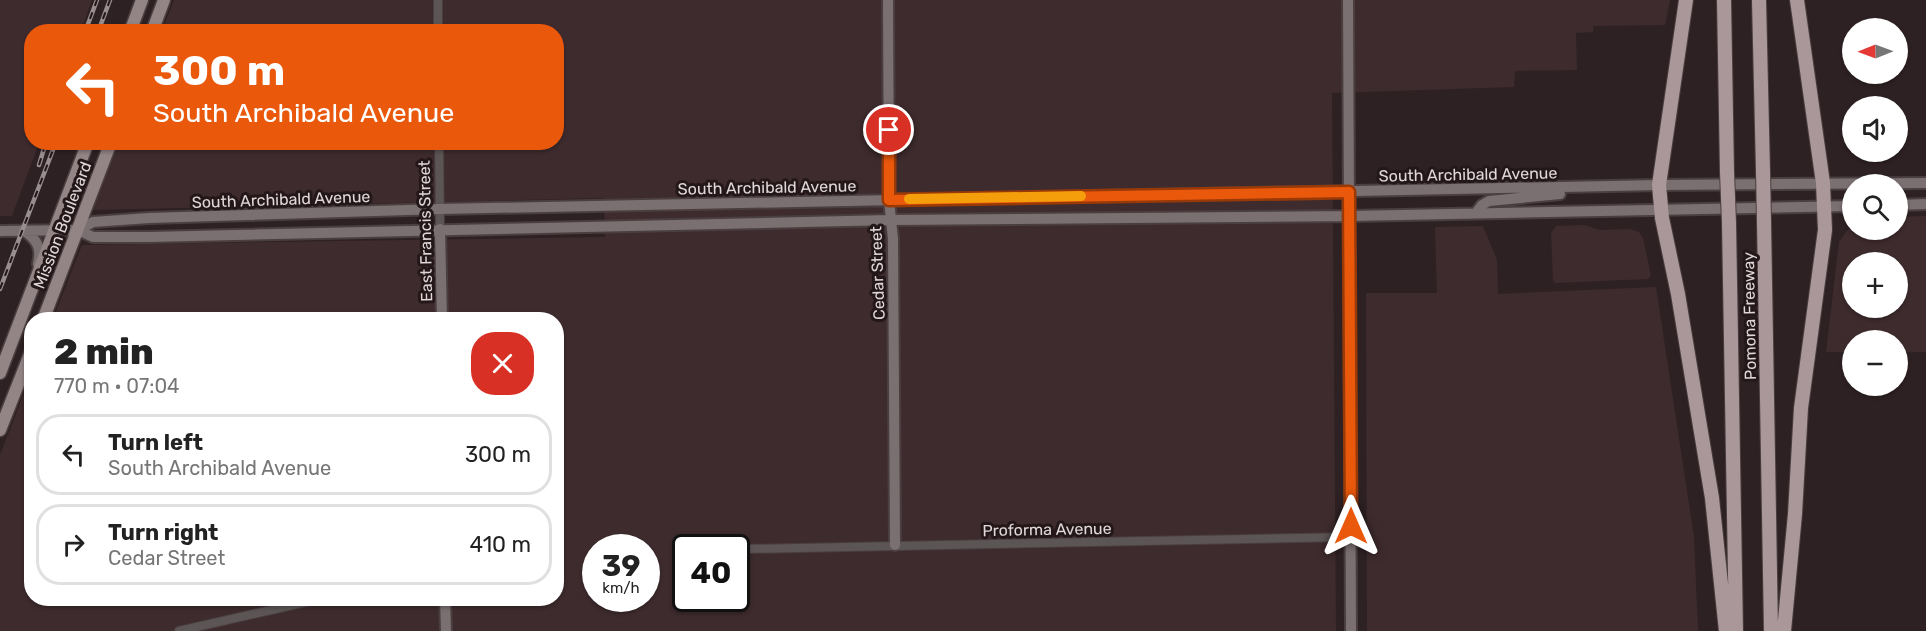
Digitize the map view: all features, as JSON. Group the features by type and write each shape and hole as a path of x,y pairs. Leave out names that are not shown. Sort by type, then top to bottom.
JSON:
{"highway":[{"path":"1686,0 1659,185 1661,210 1678,294 1712,498 1726,631"},
{"name":"Pomona Freeway","path":"1724,0 1736,631"},
{"name":"Pomona Freeway","path":"1759,0 1771,631"},
{"path":"1784,631 1796,514 1802,408 1825,230 1823,183 1797,0"}],"main road":[{"path":"133,24 142,0"},
{"path":"155,24 164,0"},
{"name":"Cedar Street","path":"888,0 889,200 893,239 895,546"},
{"path":"1348,0 1351,631"},
{"name":"Mission Boulevard","path":"0,372 85,150"},
{"name":"Mission Boulevard","path":"46,312 108,150"},
{"name":"South Archibald Avenue","path":"78,230 93,222 111,220 440,209 1659,185 1926,183"},
{"path":"1476,213 1482,205 1489,201 1568,194 1598,187"},
{"path":"93,189 91,211 96,217 111,220"},
{"path":"1908,205 1926,204"},
{"name":"South Archibald Avenue","path":"0,231 78,230 93,237 115,237 890,220 1350,216 1842,206"},
{"name":"East Francis Street","path":"440,229 442,312"},
{"path":"22,230 34,239 40,254 33,286"},
{"path":"0,430 24,369"},
{"path":"445,606 446,631"}],"street":[{"path":"438,0 438,24"},
{"name":"East Francis Street","path":"439,150 440,229"},
{"name":"Proforma Avenue","path":"750,549 1351,537"},
{"path":"179,631 289,606"}],"shaded area":[{"path":"0,0 92,0 83,24 24,24 24,150 36,150 12,216 0,216"},
{"path":"174,0 1670,0 1665,25 1593,26 1593,32 1576,33 1577,70 1515,71 1514,87 1332,93 1336,631 0,631 0,455 24,393 24,606 564,606 564,312 56,312 82,245 605,237 604,198 92,210 115,150 564,150 564,24 165,24"},
{"path":"1926,216 1926,352 1908,352 1908,330 1842,330 1842,352 1826,352 1839,242 1842,238 1842,240 1908,240 1908,217"},
{"path":"1584,225 1600,230 1630,229 1639,232 1643,238 1651,275 1648,279 1555,283 1551,233 1556,226"},
{"path":"1483,226 1497,260 1498,294 1656,287 1694,537 1698,631 1367,631 1366,293 1437,293 1435,227"}],"railway":[{"path":"88,24 97,0"},
{"path":"101,24 110,0"},
{"path":"39,165 44,150"},
{"path":"0,289 53,150"}],"slow traffic":[{"path":"909,199 1081,196"}],"route":[{"path":"889,130 889,200 1349,192 1351,526"}]}
